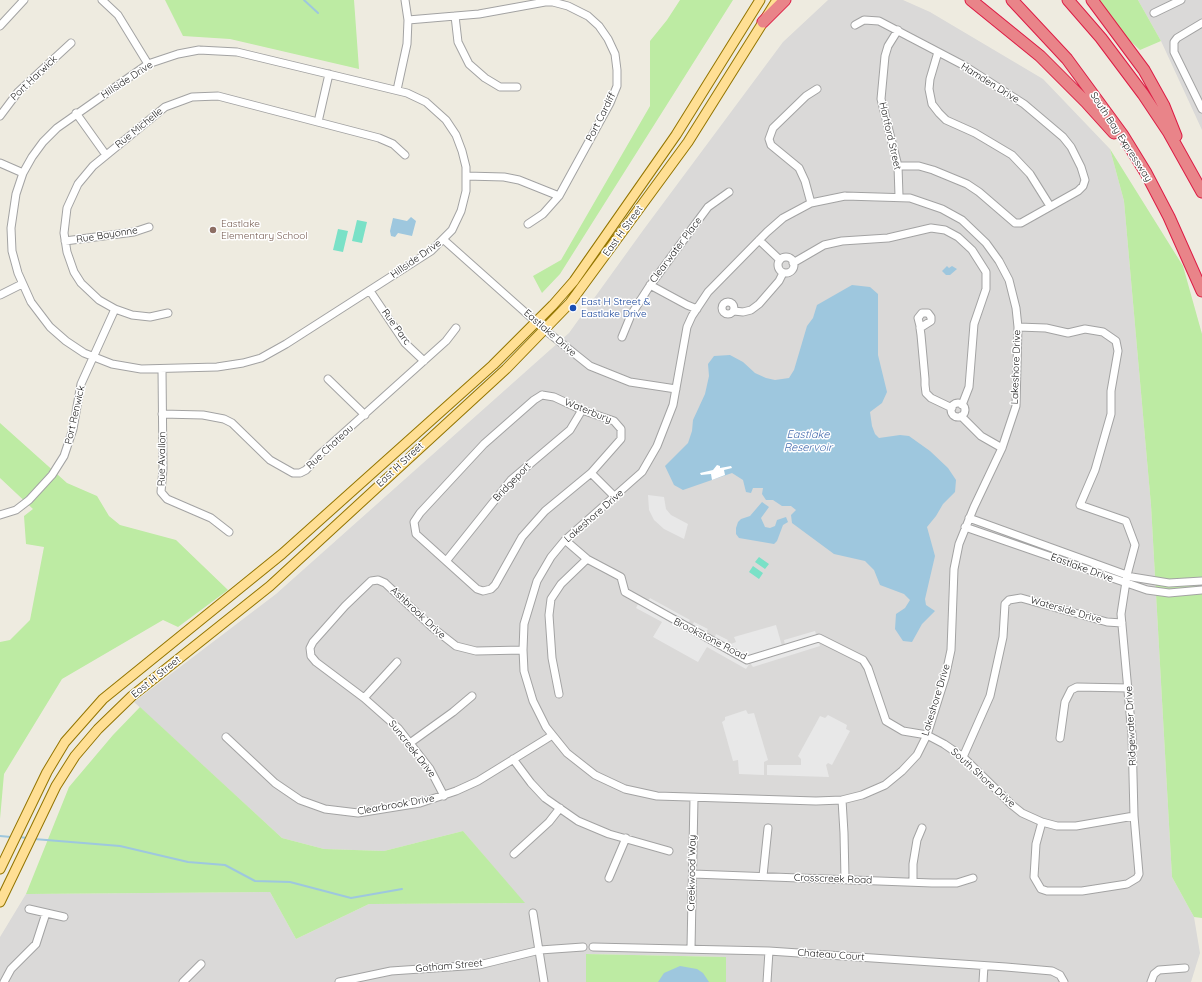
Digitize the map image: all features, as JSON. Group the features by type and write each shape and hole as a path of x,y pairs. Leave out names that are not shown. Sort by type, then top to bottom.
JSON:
{"highway":[{"path":"762,22 785,0"},
{"path":"971,0 1018,37 1056,71 1102,119 1146,173"},
{"name":"South Bay Expressway","path":"1012,0 1052,42 1081,77 1113,121 1146,173 1179,237 1202,292"},
{"path":"1068,0 1130,75 1181,153 1202,192"},
{"path":"1092,0 1151,82 1169,118 1181,153"}],"main road":[{"name":"East H Street","path":"0,869 47,772 65,742 103,699 282,554 493,365 537,322 574,281 676,135 760,0"},
{"name":"East H Street","path":"0,902 56,786 75,756 98,729 132,696 270,586 506,369 570,303 688,142 777,0"}],"street":[{"path":"0,26 24,0"},
{"path":"102,0 118,15 148,64"},
{"path":"397,90 407,44 408,20 405,0"},
{"path":"1154,13 1166,3 1181,0"},
{"name":"Port Cardiff","path":"408,20 479,14 545,2 553,2 572,7 588,16 599,26 608,39 616,62 617,86 610,103 559,196 544,214 528,224"},
{"path":"456,16 458,42 469,64 485,78 500,87 517,87"},
{"name":"Hamden Drive","path":"855,25 864,20 879,21 898,30 974,72 1026,106 1063,137 1071,147 1081,167 1085,180 1083,186 1078,191 1050,206"},
{"path":"1202,24 1177,38 1174,42 1174,52 1202,109"},
{"name":"Hartford Street","path":"898,30 888,46 885,56 881,99 898,166 899,196"},
{"name":"Port Harwick","path":"0,116 18,92 71,43"},
{"name":"Hillside Drive","path":"219,50 237,52 329,74 407,93 426,102 446,120 461,146 466,176 466,191 461,211 452,230 444,240 431,251 370,291 260,358 243,363 217,367 162,369 131,368 94,357 75,347 50,327 37,311 22,284 14,256 11,228 16,194 23,173 43,142 76,113 148,64 188,52 219,50"},
{"path":"898,166 919,166 948,174 979,192 1015,223 1021,223 1050,206 1030,174 1012,155 975,133 946,120 932,104 929,89 938,52"},
{"path":"318,122 329,74"},
{"path":"811,203 805,181 799,168 771,145 769,139 773,128 806,96 817,89"},
{"name":"Rue Michelle","path":"168,313 141,316 115,309 99,300 81,283 69,260 65,241 65,216 73,191 92,166 165,107 192,97 218,96 379,138 393,144 405,155"},
{"path":"76,113 106,155"},
{"path":"0,163 23,173"},
{"path":"466,176 504,177 519,180 559,196"},
{"name":"Clearwater Place","path":"622,337 631,315 650,285 708,207 729,192"},
{"name":"Lakeshore Drive","path":"845,196 899,196 921,201 947,211 970,227 986,243 999,261 1009,280 1014,298 1018,327 1016,406 1002,448 969,518 959,544 955,563 950,650 945,678 927,735 917,755 902,771 885,785 862,795 842,800 694,798 651,795 615,785 595,775 576,761 551,736 529,691 524,671 524,624 537,581 551,557 565,540 581,524 640,476 668,421 676,389 687,327 708,292 783,218 811,203 845,196"},
{"name":"Rue Bayonne","path":"65,241 134,232 149,227"},
{"path":"793,263 824,245 844,240 902,236 919,230 931,228 945,230 958,237 972,250 986,272 986,288 974,324 969,387 962,405 965,411 961,416"},
{"name":"Eastlake Drive","path":"444,240 574,355 602,372 630,382 676,389"},
{"path":"760,240 780,260"},
{"path":"780,260 787,258 793,263"},
{"path":"780,260 778,267 783,273"},
{"path":"783,273 788,273 792,270 793,263"},
{"path":"734,311 743,312 751,310 759,304 779,281 783,273"},
{"path":"0,294 22,284"},
{"path":"650,285 686,305 697,309"},
{"name":"Rue Parc","path":"370,291 405,343 424,361"},
{"name":"Port Renwick","path":"0,515 16,510 29,500 52,475 60,463 68,447 81,384 115,309"},
{"name":"Ridgewater Drive","path":"1018,327 1046,328 1068,333 1085,329 1103,332 1116,341 1118,351 1111,391 1111,414 1095,470 1080,505 1126,521 1129,524 1135,550 1125,584 1121,614 1129,688 1132,735 1134,816 1139,874 1137,878 1127,884 1082,891 1047,891 1041,889 1034,877 1036,844 1042,822"},
{"name":"Rue Chateau","path":"162,414 203,415 224,419 232,423 262,454 280,467 293,473 300,473 306,470 318,456 446,341 456,328"},
{"path":"920,328 926,393 931,398 952,408"},
{"name":"Rue Avallon","path":"162,369 163,469 161,492 167,499 211,518 229,532"},
{"path":"328,379 365,415"},
{"name":"Waterbury","path":"542,395 554,397 582,410 614,422 619,426 622,432 621,439 591,474 545,511 522,537 495,585 491,589 483,591 477,589 447,560 416,534 414,522 425,507 484,444 534,400 542,395"},
{"path":"952,408 956,404 962,405"},
{"path":"952,408 953,414 961,416 981,436 1002,448"},
{"name":"Bridgeport","path":"447,560 507,485 570,430 582,410"},
{"path":"591,474 615,497"},
{"name":"Eastlake Drive","path":"969,518 1127,575 1169,583 1202,581"},
{"name":"Eastlake Drive","path":"965,527 1125,584 1147,590 1169,593 1202,590"},
{"name":"Brookstone Road","path":"565,540 587,559 621,577 625,592 747,660 819,638 863,660 868,668 886,721 903,730 927,735"},
{"path":"559,694 552,658 549,615 551,599 561,584 587,559"},
{"name":"Ashbrook Drive","path":"316,662 311,656 310,648 313,642 345,606 371,581 378,580 385,583 433,628 456,646 476,651 523,650"},
{"name":"Waterside Drive","path":"963,757 990,696 1003,638 1006,604 1009,600 1021,598 1107,622 1122,623"},
{"name":"Suncreek Drive","path":"316,662 364,698 392,722 430,769 444,796"},
{"path":"364,698 397,662"},
{"path":"1060,738 1065,702 1070,690 1077,687 1129,688"},
{"path":"410,743 453,712 472,696"},
{"name":"South Shore Drive","path":"927,735 963,757 1012,806 1022,813 1042,822 1057,826 1076,826 1134,816"},
{"name":"Clearbrook Drive","path":"226,736 283,789 300,800 325,809 343,813 367,812 420,803 444,796 478,781 551,736"},
{"path":"513,759 545,798 589,827 669,852"},
{"name":"Creekwood Way","path":"691,948 694,798"},
{"path":"842,800 845,879"},
{"path":"514,854 549,822 560,808"},
{"path":"763,876 768,828"},
{"path":"913,882 913,864 917,840 922,828"},
{"path":"609,878 626,838"},
{"name":"Crosscreek Road","path":"693,874 957,883 973,878"},
{"path":"29,909 64,917"},
{"path":"4,982 11,969 36,944 41,934 46,913"},
{"path":"533,913 544,982"},
{"name":"Gotham Street","path":"339,982 391,971 479,965 540,950 583,947"},
{"name":"Chateau Court","path":"593,947 691,948 769,951 1052,971 1060,975 1064,982"},
{"path":"767,982 769,951"},
{"path":"183,982 201,964"},
{"path":"984,966 984,982"},
{"path":"1151,982 1154,974 1159,970 1185,968"}],"shaded area":[{"path":"828,0 903,0 930,12 1043,79 1110,149 1124,201 1151,505 1172,877 1194,917 1200,953 1191,982 726,982 726,957 586,954 586,982 0,982 0,937 26,894 270,892 296,939 369,904 524,903 463,831 384,851 324,849 282,838 134,702 276,594 569,333 783,42"},
{"path":"1138,0 1202,0 1202,130 1161,41"},
{"path":"648,495 664,497 666,509 671,515 688,524 684,539 664,529 654,520 649,510"},
{"path":"650,598 690,620 688,624 692,626 694,622 708,629 705,633 714,639 716,634 728,640 726,646 736,642 734,637 776,625 782,646 785,645 784,640 815,631 820,646 753,667 750,663 746,669 707,647 698,662 653,637 662,622 636,608 638,604 647,600 648,601"},
{"path":"746,710 748,714 754,713 768,760 764,762 764,775 739,774 738,760 733,761 722,722 725,720 725,717"},
{"path":"828,715 847,725 846,729 850,731 832,765 828,763 826,765 829,777 767,775 767,765 801,765 801,759 798,756 820,716 825,718"}],"green space":[{"path":"165,0 354,0 359,69 230,39 183,36"},
{"path":"680,0 733,0 560,274 542,293 533,276 561,260 650,106 650,41 667,20"},
{"path":"1086,0 1138,0 1161,41 1140,50"},
{"path":"1110,149 1183,266 1202,334 1202,918 1194,917 1172,877 1151,505 1124,201"},
{"path":"357,220 367,222 362,243 352,241"},
{"path":"338,229 348,231 343,252 333,250"},
{"path":"0,423 67,483 97,496 109,516 120,525 176,540 228,590 178,627 163,620 62,679 4,774 0,819 0,642 10,640 30,620 44,547 26,544 24,516 33,509 0,478"},
{"path":"759,557 769,564 765,569 755,562"},
{"path":"753,566 763,573 759,579 749,572"},
{"path":"140,707 282,838 324,849 384,851 463,831 525,903 369,904 296,939 270,892 26,894 69,787 113,735"},
{"path":"586,954 726,957 726,982 586,982"}],"water":[{"path":"411,217 416,221 412,236 398,233 395,237 391,236 390,231 393,218 407,221"},
{"path":"947,266 949,268 952,266 957,269 950,275 946,275 942,271"},
{"name":"Eastlake Reservoir","path":"852,285 870,287 878,294 878,355 887,392 882,403 870,412 875,434 879,438 900,435 909,436 930,451 948,468 956,480 955,492 943,504 927,527 935,556 925,599 926,605 935,611 922,624 912,642 903,641 895,629 896,614 905,608 910,600 904,594 880,585 874,570 865,561 834,554 792,523 791,515 796,510 791,506 782,506 773,500 766,500 762,494 763,488 753,488 751,493 746,492 743,480 732,473 683,490 674,485 665,466 688,443 692,431 693,420 705,394 709,376 708,364 714,356 730,355 743,362 755,373 766,378 775,380 789,378 794,370 807,326 813,318 817,305"},
{"path":"762,502 769,507 761,518 765,527 770,528 775,526 777,520 786,517 788,522 783,525 777,541 774,544 739,538 736,534 738,522 741,519 750,516"},
{"path":"680,966 697,969 703,973 709,982 658,982 664,973"}],"pier":[{"path":"717,465 720,466 720,468 731,466 732,468 724,470 725,475 712,480 711,474 701,475 700,473 713,470"}],"waterway":[{"path":"304,0 318,13"},
{"path":"0,836 11,837"},
{"path":"19,837 27,838"},
{"path":"34,839 120,846 188,862 225,865 255,881 290,882 351,898 402,889"}],"place":[{"name":"Eastlake Elementary School","path":"213,230"},
{"name":"East H Street & Eastlake Drive","path":"573,308"}]}
